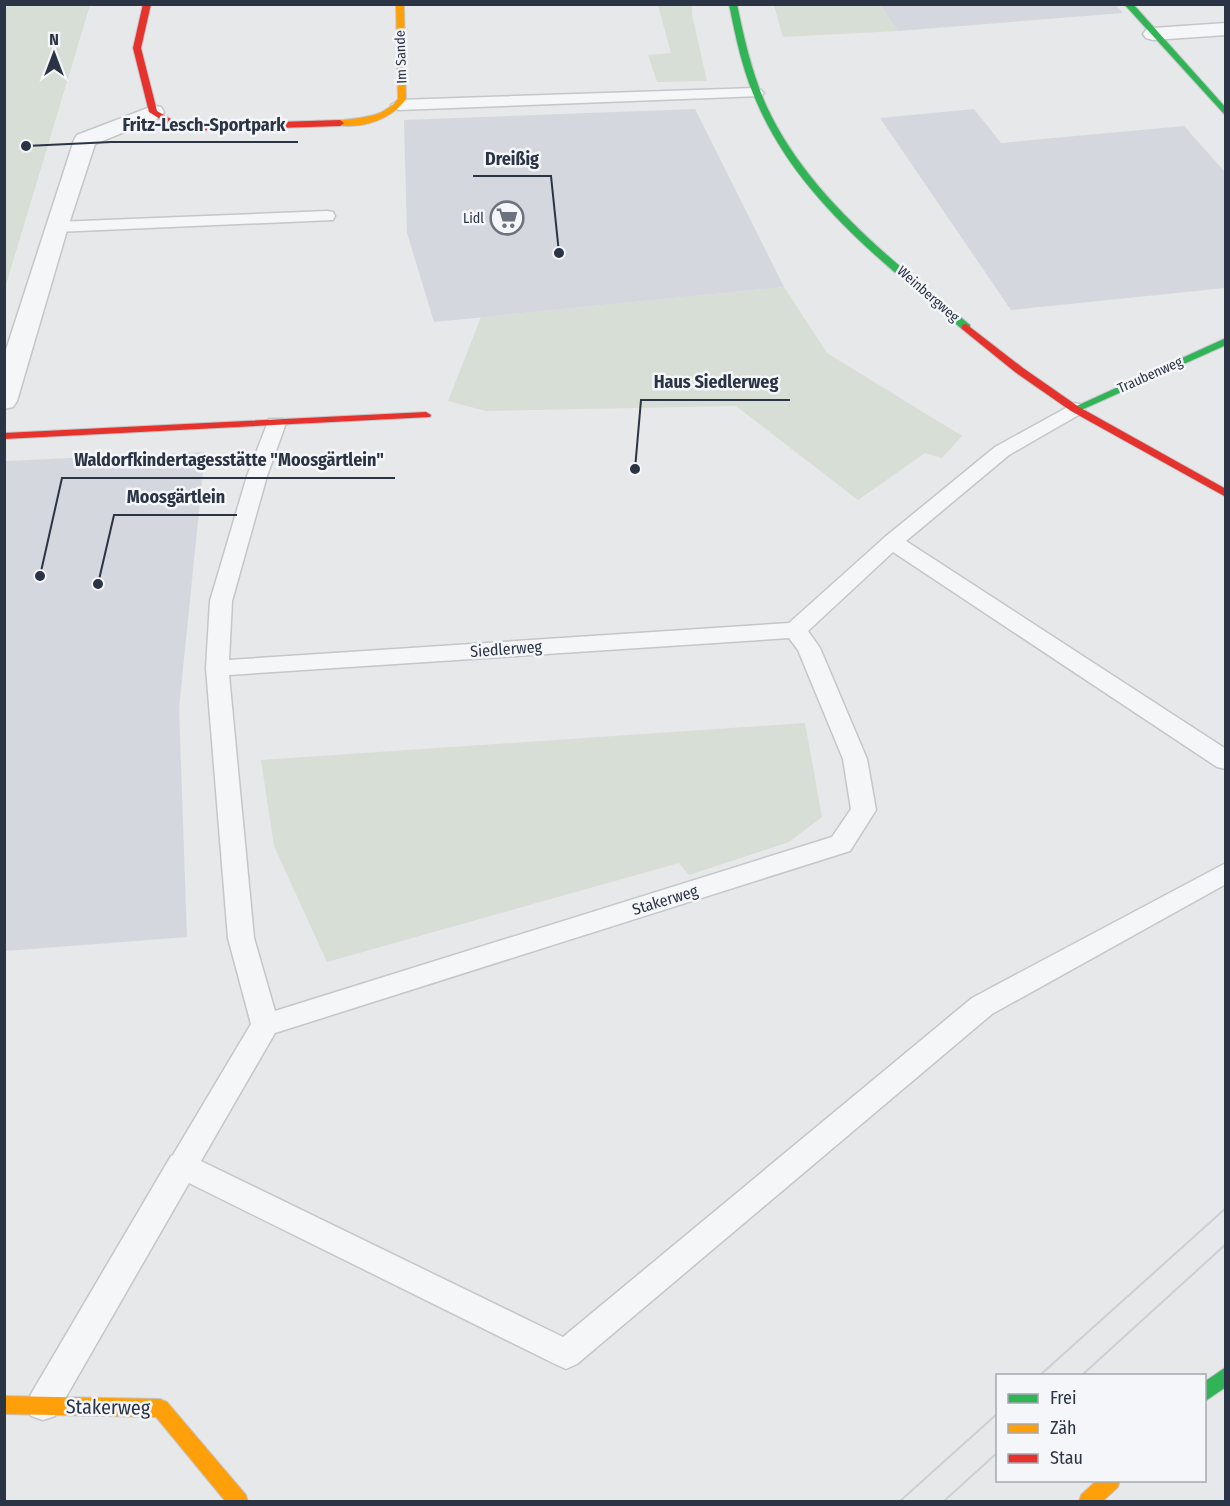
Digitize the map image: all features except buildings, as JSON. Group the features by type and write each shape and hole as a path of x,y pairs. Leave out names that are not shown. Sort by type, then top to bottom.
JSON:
{"street":[{"path":"4,401 56,227 85,140 153,112 137,48 147,4"},
{"name":"Im Sande","path":"153,112 179,128 366,122 396,110 402,99 400,4"},
{"name":"Weinbergweg","path":"733,4 740,45 756,93 770,122 803,174 853,230 988,346 1075,409 1226,494"},
{"path":"1128,4 1226,114"},
{"path":"1154,34 1226,29"},
{"name":"Traubenweg","path":"1075,409 1226,341"},
{"path":"4,436 426,415"},
{"path":"1206,1392 1226,1375"},
{"name":"Stakerweg","path":"4,1405 160,1408 239,1502"},
{"path":"1088,1502 1109,1482"}],"lane":[{"path":"399,105 756,93"},
{"path":"56,227 327,216"},
{"path":"795,630 892,542 1002,451 1075,409"},
{"path":"43,1405 181,1165 265,1025 241,938 217,668 220,601 257,476 276,423"},
{"path":"892,542 1226,761"},
{"name":"Siedlerweg","path":"217,668 795,630"},
{"name":"Stakerweg","path":"265,1025 841,844 864,810 855,759 809,648 795,630"},
{"path":"181,1165 566,1354 982,1006 1226,872"}],"shaded area":[{"path":"1115,4 1123,13 898,31 880,5"},
{"path":"4,5 90,5 5,288"},
{"path":"658,5 692,5 692,15 707,81 657,82 648,55 671,53"},
{"path":"774,5 880,5 898,31 783,37"},
{"path":"695,109 784,287 434,322 407,233 404,120"},
{"path":"974,109 1001,143 1184,126 1225,172 1225,288 1011,310 880,118"},
{"path":"784,287 827,353 962,436 942,458 925,453 858,500 736,406 486,411 448,401 481,317"},
{"path":"205,452 179,708 187,937 5,951 5,461"},
{"path":"805,723 822,817 789,842 689,875 679,863 327,962 274,846 261,760"}],"tram line":[{"path":"1041,1374 1226,1208"},
{"path":"1083,1374 1226,1244"},
{"path":"899,1502 996,1415"},
{"path":"943,1502 996,1454"}],"traffic: fast":[{"path":"733,4 744,58 763,106 787,149 816,188 850,225 966,327"},
{"path":"1128,4 1226,114"},
{"path":"1075,409 1226,341"},
{"path":"1206,1392 1226,1375"}],"traffic: slow":[{"path":"340,123 366,121 383,116 397,106 402,99 400,4"},
{"path":"4,1405 160,1408 239,1502"},
{"path":"1088,1502 1109,1482"}],"traffic: jam":[{"path":"147,4 137,48 153,112 179,128 340,123"},
{"path":"966,327 1019,370 1075,409 1226,494"},
{"path":"4,436 426,415"}],"place":[{"name":"Fritz-Lesch-Sportpark","path":"26,146"},
{"name":"Lidl","path":"507,218"},
{"name":"Dreißig","path":"559,253"},
{"name":"Haus Siedlerweg","path":"635,469"},
{"name":"Waldorfkindertagesstätte \"Moosgärtlein\"","path":"40,576"},
{"name":"Moosgärtlein","path":"98,584"}]}
